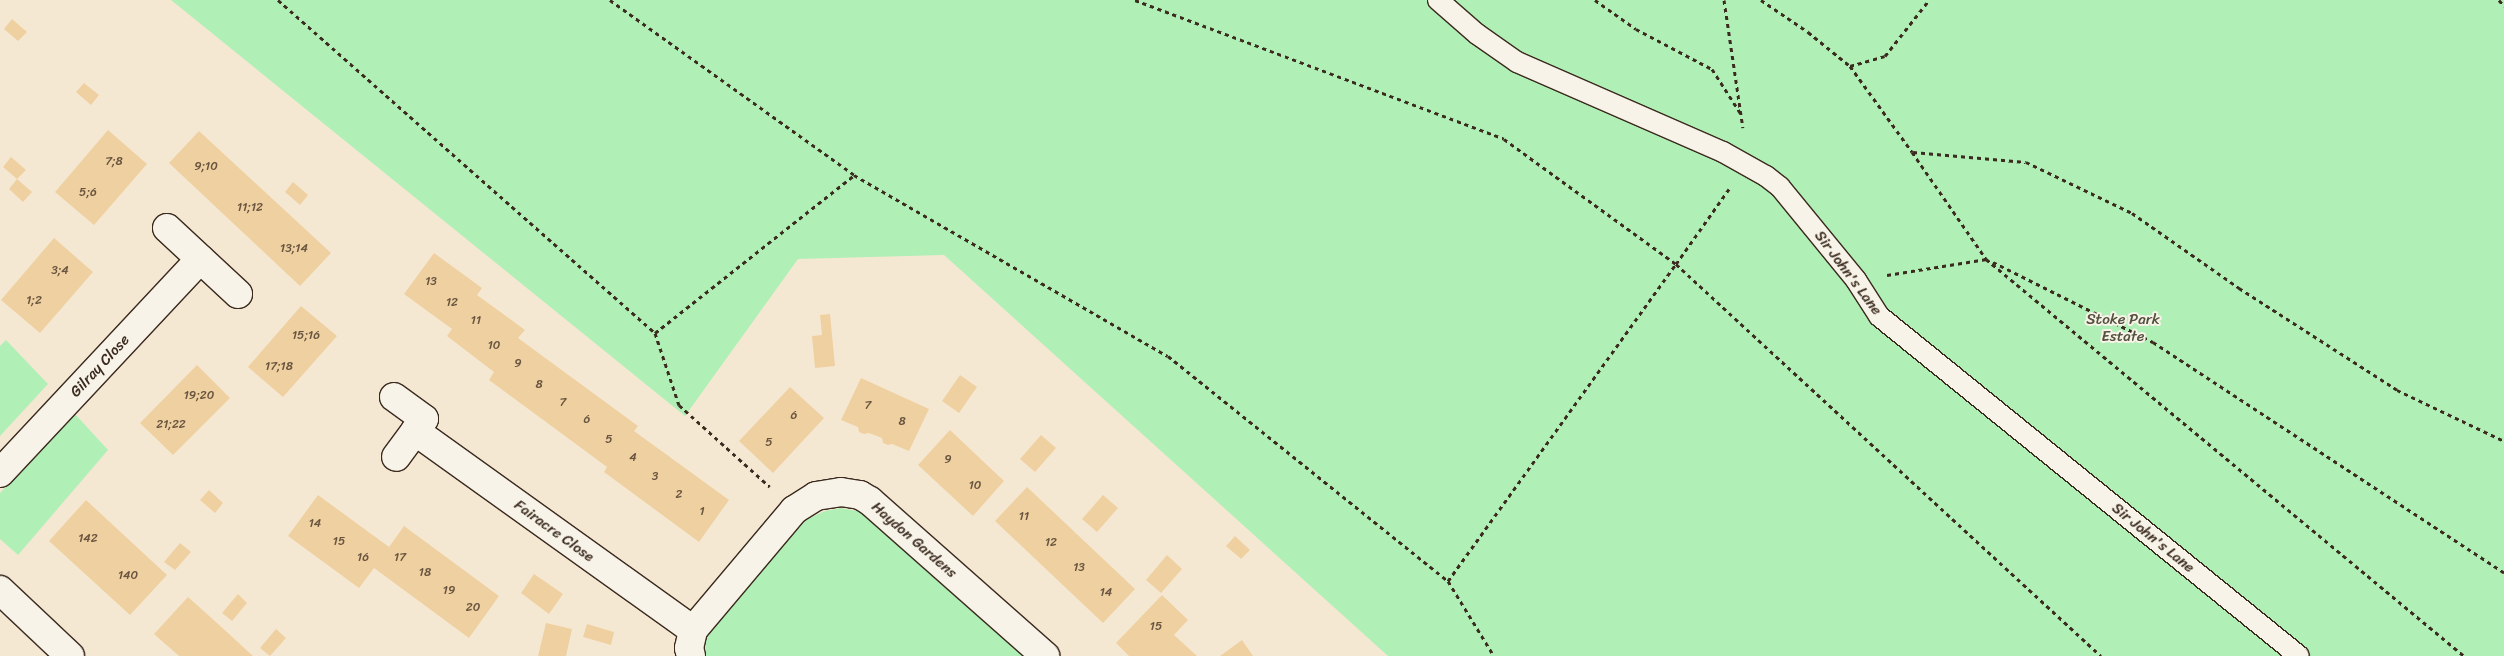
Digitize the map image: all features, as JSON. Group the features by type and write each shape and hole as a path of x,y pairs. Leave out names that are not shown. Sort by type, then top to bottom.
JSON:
{"street":[{"path":"167,228 238,294"},
{"name":"Gilray Close","path":"0,473 200,259"},
{"path":"394,397 424,419 396,457"},
{"name":"Fairacre Close","path":"415,431 692,643"},
{"name":"Haydon Gardens","path":"692,643 794,510 816,496 832,492 849,492 870,501 1045,656"},
{"path":"0,590 70,656"}],"lane":[{"name":"Sir John's Lane","path":"1438,0 1476,34 1517,62 1746,164 1780,187 1856,280 1879,316 2299,656"}],"path":[{"path":"278,0 655,332 678,405 794,510"},
{"path":"610,0 854,175 1168,356 1448,581 1494,656"},
{"path":"1135,0 1504,139 1676,264 2101,656"},
{"path":"1595,0 1636,29 1712,69 1742,115"},
{"path":"1448,581 1746,164 1742,115 1724,0"},
{"path":"1761,0 1808,32 1850,66 1986,259 2464,656"},
{"path":"1850,66 1885,56 1929,0"},
{"path":"2499,0 2504,6"},
{"path":"1912,152 2026,162 2132,213 2239,288 2397,390 2504,440"},
{"path":"655,332 854,175"},
{"path":"1856,280 1986,259 2153,342 2504,573"}],"green space":[{"name":"Stoke Park Estate","path":"171,0 2504,0 2504,656 1388,656 944,255 798,259 685,416"},
{"path":"6,340 48,384 0,436 0,346"},
{"path":"75,414 108,450 18,555 0,539 0,493"},
{"path":"841,508 863,512 1024,656 704,656 704,641 708,628 807,519 825,511"}],"building":[{"path":"12,19 27,32 18,41 4,29"},
{"path":"84,83 99,95 91,105 76,92"},
{"path":"108,130 147,164 94,225 55,192"},
{"path":"199,131 331,253 300,286 169,163"},
{"path":"11,157 26,170 17,179 3,167"},
{"path":"17,179 32,192 23,202 9,189"},
{"path":"293,182 308,195 300,205 285,192"},
{"path":"54,238 93,272 40,333 1,300"},
{"path":"434,253 482,288 477,295 525,330 518,338 638,426 634,431 729,500 699,542 604,472 607,467 489,380 494,372 447,336 452,329 404,294"},
{"path":"301,306 337,336 283,397 248,367"},
{"path":"830,314 835,366 815,368 812,336 822,335 820,315"},
{"path":"197,365 230,398 173,455 140,423"},
{"path":"960,375 977,387 959,413 942,401"},
{"path":"861,378 929,409 909,451 892,444 883,443 882,438 869,433 859,432 858,427 841,420"},
{"path":"790,387 824,418 773,473 739,441"},
{"path":"950,430 1004,481 973,516 918,465"},
{"path":"1041,435 1056,448 1035,472 1020,459"},
{"path":"1027,487 1135,589 1103,623 995,521"},
{"path":"209,490 223,503 215,513 200,500"},
{"path":"318,495 389,547 404,526 499,596 469,638 374,568 359,588 288,536"},
{"path":"1103,495 1118,508 1097,532 1082,519"},
{"path":"86,500 167,575 130,615 49,541"},
{"path":"1235,536 1250,550 1241,559 1226,546"},
{"path":"180,543 191,552 175,570 164,562"},
{"path":"1167,555 1182,569 1161,593 1146,580"},
{"path":"534,574 563,594 549,614 521,593"},
{"path":"238,594 247,603 232,621 222,613"},
{"path":"1162,595 1188,620 1174,635 1197,656 1129,656 1116,643"},
{"path":"188,597 253,656 179,656 154,634"},
{"path":"546,623 572,629 566,656 538,656"},
{"path":"587,624 614,632 611,645 583,637"},
{"path":"276,629 286,638 270,656 260,648"},
{"path":"1242,640 1253,656 1220,656"}]}
